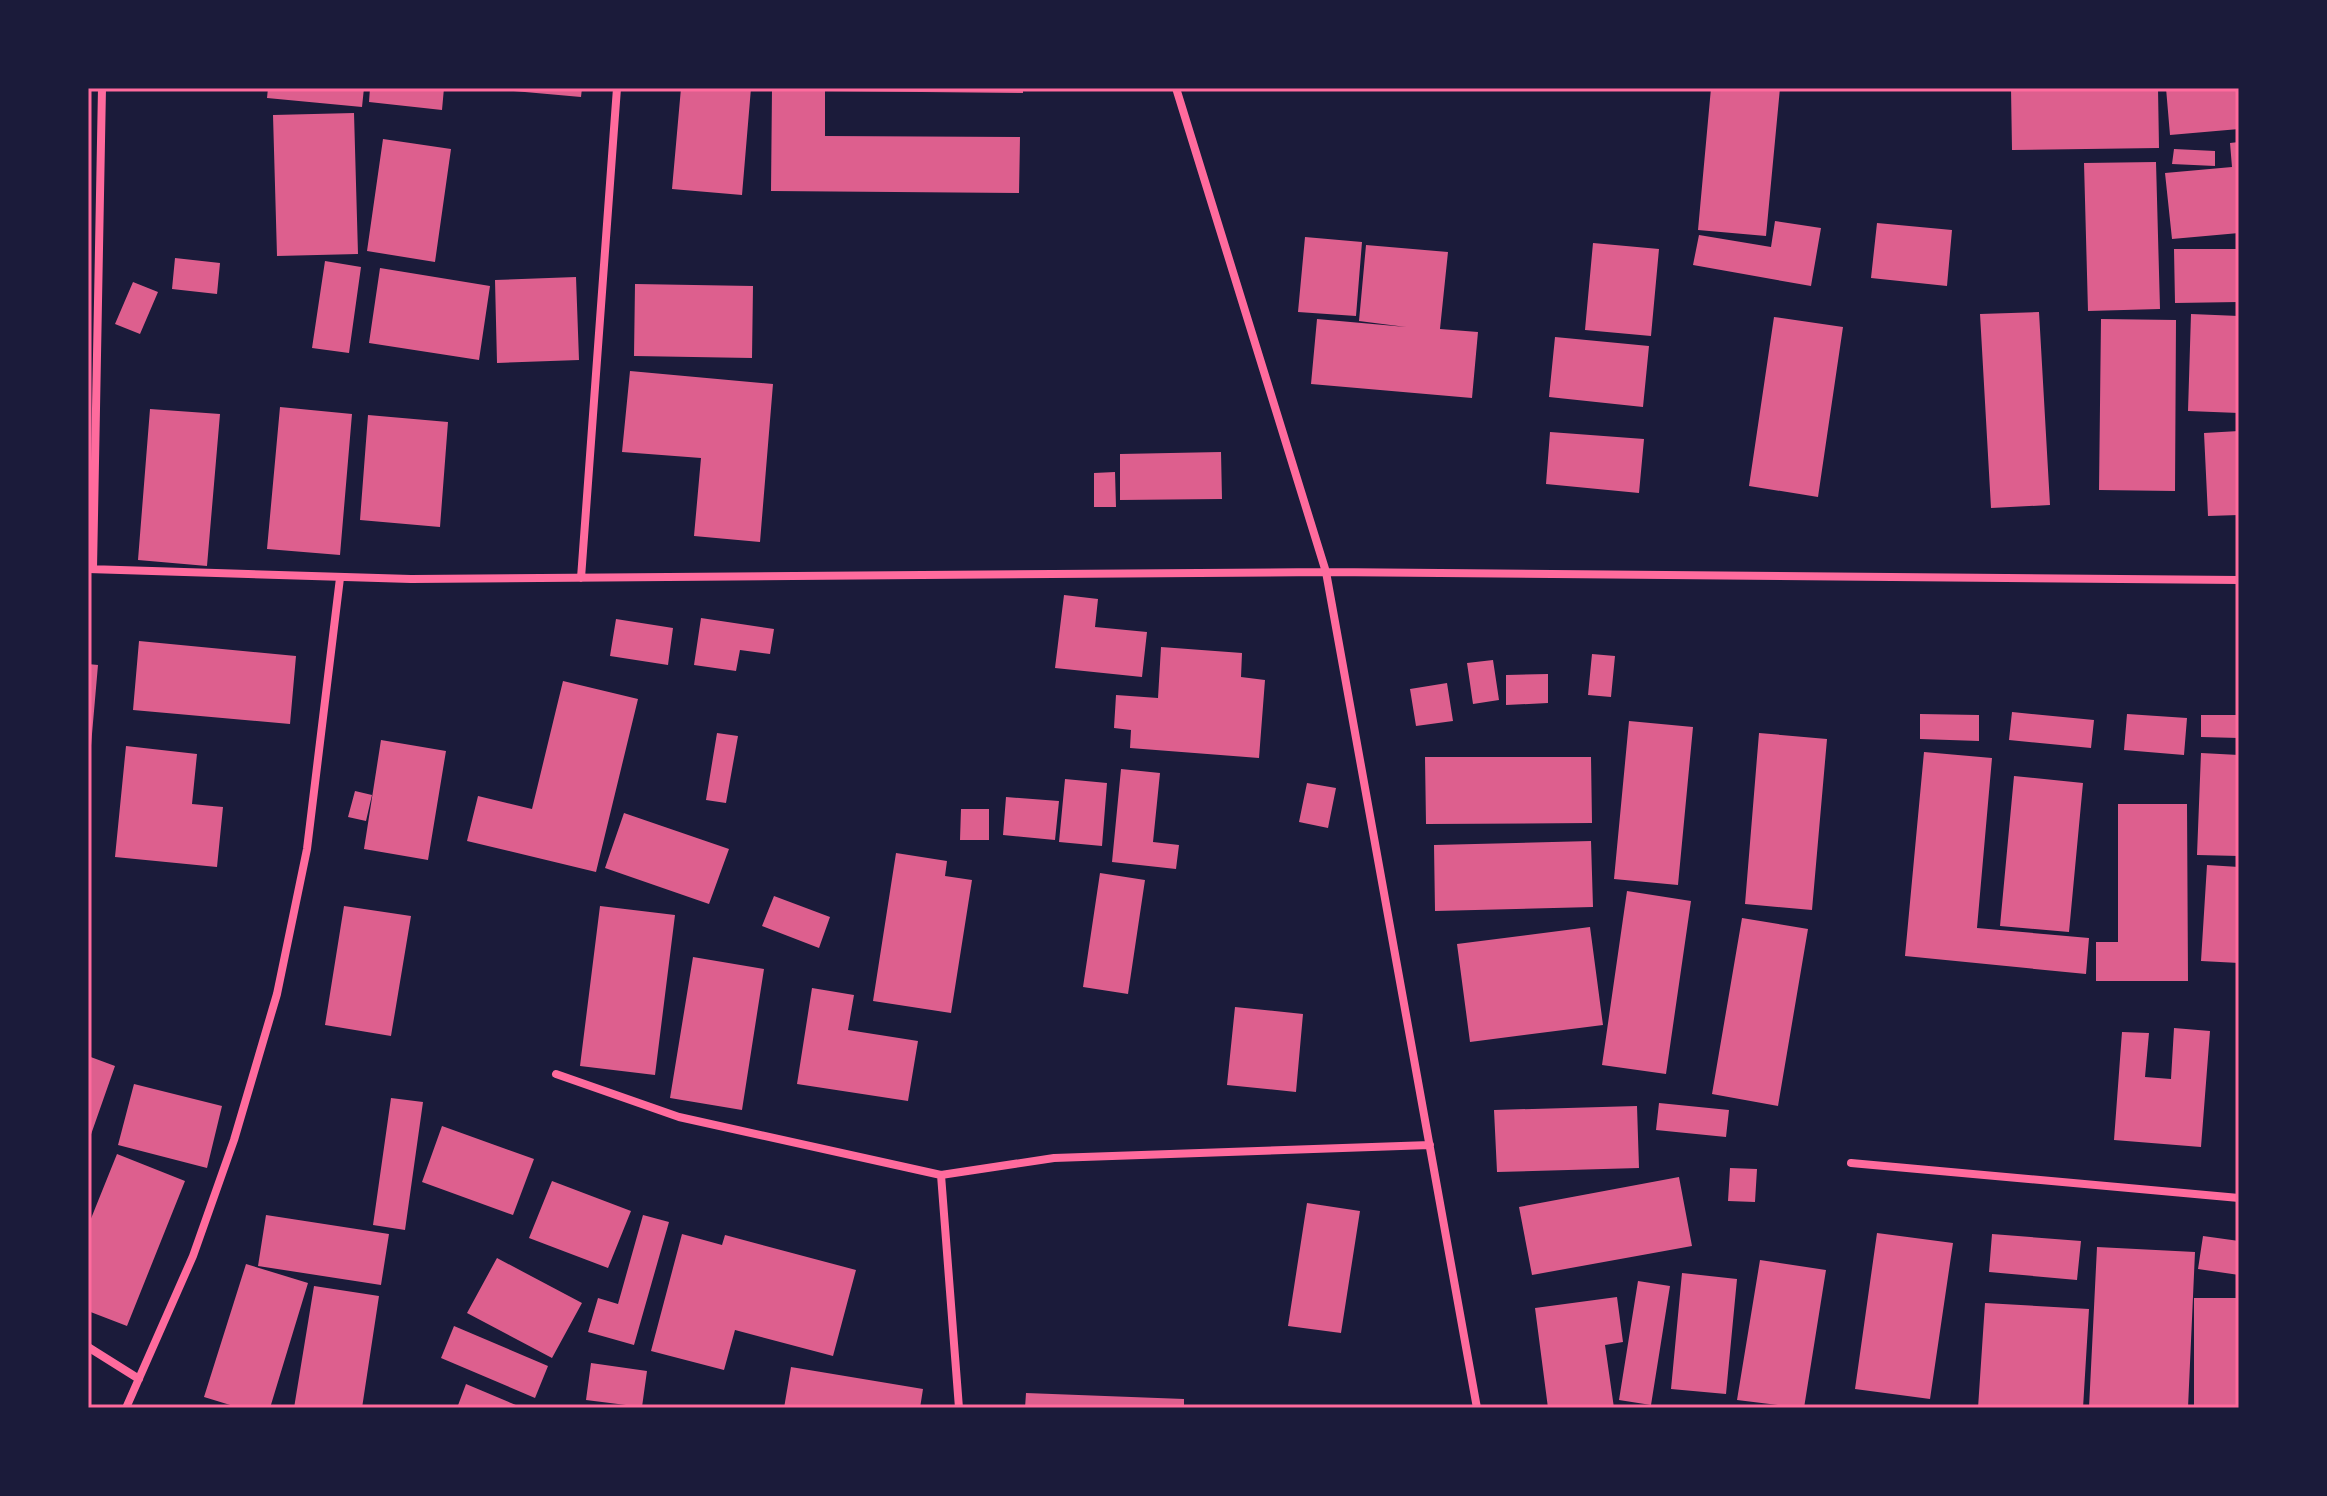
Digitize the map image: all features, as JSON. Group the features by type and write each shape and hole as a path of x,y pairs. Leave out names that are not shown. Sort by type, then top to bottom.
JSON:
{"street":[{"path":"102,88 90,569 340,578 1326,572 2239,580"},
{"path":"581,578 617,88"},
{"path":"1176,88 1326,572 1477,1408"},
{"path":"126,1408 199,1242 234,1140 277,994 307,849 340,578"},
{"path":"556,1074 679,1117 941,1175 1054,1158 1430,1145"},
{"path":"1851,1163 2239,1198"},
{"path":"941,1175 959,1408"},
{"path":"88,1347 139,1379"}],"building":[{"path":"268,88 364,88 362,107 267,98"},
{"path":"370,88 444,88 442,110 369,102"},
{"path":"502,88 582,88 581,97"},
{"path":"681,88 751,88 742,195 672,189"},
{"path":"772,88 1023,88 1023,93 825,91 825,136 1020,137 1019,193 771,191"},
{"path":"1711,88 1780,88 1766,236 1698,230"},
{"path":"2011,88 2158,88 2159,148 2012,150"},
{"path":"2166,88 2239,88 2239,129 2170,135"},
{"path":"354,113 358,254 277,256 273,115"},
{"path":"383,139 451,149 435,262 367,251"},
{"path":"2239,142 2239,233 2172,239 2165,173 2232,167 2230,143"},
{"path":"2174,149 2215,151 2215,166 2172,164"},
{"path":"2156,162 2160,309 2088,311 2084,163"},
{"path":"1775,221 1821,228 1811,286 1693,265 1699,235 1771,247"},
{"path":"1877,223 1952,230 1947,286 1871,278"},
{"path":"1305,237 1362,242 1356,316 1298,312"},
{"path":"1593,243 1659,249 1651,336 1585,330"},
{"path":"1366,245 1448,252 1440,329 1478,332 1472,398 1311,384 1317,319 1406,327 1359,321"},
{"path":"2174,249 2239,249 2239,302 2175,303"},
{"path":"175,258 220,263 217,294 172,289"},
{"path":"325,261 361,267 349,353 312,348"},
{"path":"380,268 490,286 479,360 369,343"},
{"path":"576,277 579,360 497,363 495,280"},
{"path":"133,282 158,292 140,334 115,324"},
{"path":"635,284 753,286 752,358 634,356"},
{"path":"2039,312 2050,505 1991,508 1980,314"},
{"path":"2191,314 2239,316 2239,413 2188,411"},
{"path":"1774,317 1843,327 1818,497 1749,486"},
{"path":"2101,319 2176,320 2175,491 2099,490"},
{"path":"1555,337 1649,346 1643,407 1549,397"},
{"path":"630,371 773,384 760,542 694,536 701,458 622,452"},
{"path":"280,407 352,414 340,555 267,549"},
{"path":"150,409 220,414 207,566 138,560"},
{"path":"368,415 448,422 440,527 360,520"},
{"path":"2239,431 2239,515 2208,516 2204,433"},
{"path":"1550,432 1644,439 1639,493 1546,484"},
{"path":"1221,452 1222,499 1120,500 1120,454"},
{"path":"1115,472 1116,507 1094,507 1094,473"},
{"path":"1064,595 1098,599 1095,627 1147,632 1142,677 1055,668"},
{"path":"701,618 774,629 770,654 740,650 736,671 694,665"},
{"path":"616,619 673,628 668,665 610,656"},
{"path":"139,641 296,656 290,724 133,710"},
{"path":"1161,647 1242,653 1241,677 1265,680 1259,758 1130,748 1131,730 1114,728 1116,695 1158,698"},
{"path":"1592,654 1615,656 1611,697 1588,695"},
{"path":"1493,660 1499,700 1473,704 1467,663"},
{"path":"88,664 98,665 90,757 88,757"},
{"path":"1548,674 1548,703 1506,705 1506,675"},
{"path":"563,681 638,699 596,872 467,841 478,796 532,809"},
{"path":"1447,683 1453,721 1416,726 1410,689"},
{"path":"2012,712 2094,720 2091,748 2009,740"},
{"path":"1920,714 1979,715 1979,741 1920,739"},
{"path":"2127,714 2187,718 2184,755 2124,750"},
{"path":"2201,715 2239,715 2239,738 2201,737"},
{"path":"1629,721 1693,727 1678,885 1614,879"},
{"path":"717,733 738,736 726,803 706,800"},
{"path":"1759,733 1827,739 1812,910 1745,904"},
{"path":"381,740 446,751 428,860 364,849"},
{"path":"126,746 197,754 192,804 223,807 217,867 115,857"},
{"path":"1924,752 1992,758 1977,928 2089,938 2086,974 1905,956"},
{"path":"2201,753 2239,755 2239,856 2197,855"},
{"path":"1425,757 1591,757 1592,823 1426,824"},
{"path":"1121,769 1160,773 1153,842 1179,845 1176,869 1112,862"},
{"path":"2014,776 2083,783 2069,932 2000,926"},
{"path":"1065,779 1107,783 1102,846 1059,842"},
{"path":"1307,783 1336,788 1328,828 1299,822"},
{"path":"355,791 372,795 366,821 348,817"},
{"path":"1006,797 1059,801 1055,840 1003,835"},
{"path":"2118,804 2187,804 2188,981 2096,981 2096,942 2118,942"},
{"path":"961,809 989,809 989,840 960,840"},
{"path":"624,813 729,849 709,904 605,868"},
{"path":"1591,841 1593,907 1435,911 1434,845"},
{"path":"896,853 947,861 945,876 972,880 951,1013 873,1001"},
{"path":"2207,865 2239,867 2239,963 2201,961"},
{"path":"1100,873 1145,880 1128,994 1083,987"},
{"path":"1627,891 1691,901 1666,1074 1602,1065"},
{"path":"774,896 830,917 819,948 762,926"},
{"path":"344,906 411,916 391,1036 325,1025"},
{"path":"600,906 675,915 655,1075 580,1066"},
{"path":"1742,918 1808,929 1778,1106 1712,1094"},
{"path":"1590,927 1603,1025 1470,1042 1457,944"},
{"path":"693,957 764,969 742,1110 670,1098"},
{"path":"812,988 854,995 848,1030 918,1041 908,1101 797,1084"},
{"path":"1235,1007 1303,1014 1296,1092 1227,1085"},
{"path":"2174,1028 2210,1031 2201,1147 2114,1140 2122,1032 2149,1033 2145,1077 2171,1079"},
{"path":"88,1056 115,1066 88,1143"},
{"path":"134,1084 222,1106 207,1168 118,1145"},
{"path":"391,1098 423,1102 405,1230 373,1225"},
{"path":"1659,1103 1729,1110 1726,1137 1656,1130"},
{"path":"1637,1106 1639,1168 1497,1172 1494,1110"},
{"path":"442,1126 534,1159 513,1215 422,1182"},
{"path":"117,1154 185,1181 127,1326 88,1311 88,1226"},
{"path":"1730,1168 1757,1169 1755,1202 1728,1201"},
{"path":"1679,1177 1692,1246 1532,1275 1519,1207"},
{"path":"552,1181 631,1211 608,1268 529,1238"},
{"path":"1307,1203 1360,1211 1341,1333 1288,1326"},
{"path":"266,1215 389,1234 381,1285 258,1266"},
{"path":"643,1215 669,1222 634,1345 588,1332 598,1298 618,1304"},
{"path":"1877,1233 1953,1243 1930,1399 1855,1389"},
{"path":"682,1234 722,1245 725,1235 856,1270 833,1356 735,1330 724,1370 651,1351"},
{"path":"1992,1234 2081,1241 2077,1280 1989,1272"},
{"path":"2203,1236 2239,1241 2239,1275 2198,1269"},
{"path":"2097,1247 2195,1252 2188,1408 2089,1408"},
{"path":"497,1258 582,1303 552,1358 467,1313"},
{"path":"1760,1260 1826,1270 1804,1408 1737,1400"},
{"path":"246,1264 308,1283 270,1408 240,1408 204,1397"},
{"path":"1682,1273 1737,1279 1726,1394 1671,1389"},
{"path":"1638,1281 1670,1286 1651,1405 1619,1400"},
{"path":"314,1286 379,1296 362,1408 294,1408"},
{"path":"1617,1297 1623,1342 1605,1345 1614,1408 1548,1408 1535,1308"},
{"path":"2194,1298 2239,1298 2239,1408 2194,1408"},
{"path":"1985,1303 2089,1309 2083,1408 1978,1408"},
{"path":"454,1326 548,1366 535,1398 441,1358"},
{"path":"591,1363 647,1371 642,1407 586,1400"},
{"path":"791,1367 923,1389 920,1408 784,1408"},
{"path":"466,1384 523,1408 457,1408"},
{"path":"1026,1393 1184,1399 1184,1408 1025,1408"}]}
